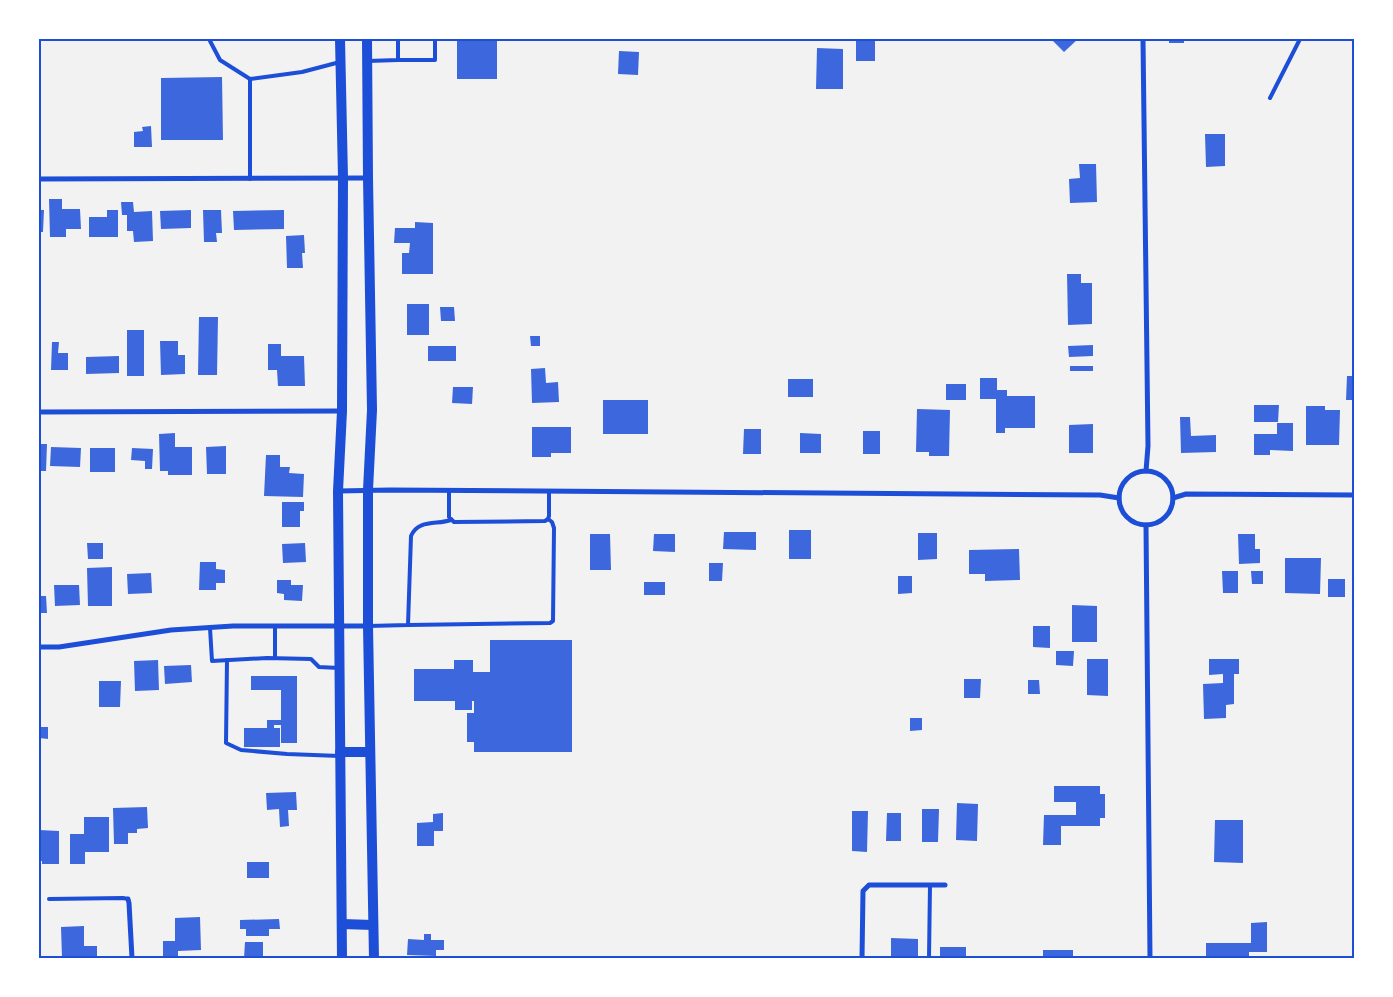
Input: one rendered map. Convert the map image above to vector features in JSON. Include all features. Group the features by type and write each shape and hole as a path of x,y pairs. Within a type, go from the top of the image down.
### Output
{"main road":[{"path":"340,39 343,178 342,411 338,491 342,958"},
{"path":"367,39 372,410 368,490 368,626 374,958"},
{"path":"340,754 370,752"},
{"path":"342,924 373,925"}],"street":[{"path":"1142,39 1148,446 1146,471"},
{"path":"39,179 368,178"},
{"path":"39,412 342,411"},
{"path":"1146,471 1162,476 1168,482 1173,498 1172,507 1162,520 1146,525 1130,520 1124,514 1120,507 1119,498 1124,482 1130,476 1146,471"},
{"path":"338,491 449,490 1100,495 1119,498"},
{"path":"1173,498 1186,494 1354,495"},
{"path":"1146,525 1150,958"},
{"path":"39,647 59,647 172,630 275,626 368,626"},
{"path":"862,958 863,891 870,885 945,885"},
{"path":"128,899 132,958"}],"lane":[{"path":"209,39 220,60 250,79 302,72 340,62"},
{"path":"398,39 398,60"},
{"path":"368,61 435,60 435,39"},
{"path":"1270,98 1300,39"},
{"path":"250,79 250,179"},
{"path":"449,490 449,517 451,520"},
{"path":"548,520 549,491"},
{"path":"368,626 550,623 553,621 554,528 552,522 548,520 454,522 451,520 426,524 414,529 411,536 408,625"},
{"path":"274,658 275,626"},
{"path":"210,628 212,661 274,658 311,659 319,668 339,668"},
{"path":"227,660 226,743 241,750 287,754 340,754"},
{"path":"929,958 930,885"},
{"path":"49,899 128,899"}],"building":[{"path":"457,39 497,39 497,79 457,79"},
{"path":"856,39 875,39 875,61 856,61"},
{"path":"1051,39 1078,39 1064,52"},
{"path":"1169,39 1184,39 1184,43 1169,43"},
{"path":"817,48 843,49 843,89 816,89"},
{"path":"619,51 639,52 638,75 618,74"},
{"path":"222,77 223,140 161,140 161,78"},
{"path":"151,126 152,147 134,147 134,132 143,131 142,127"},
{"path":"1205,134 1225,134 1225,166 1206,167"},
{"path":"1079,164 1096,164 1097,202 1070,203 1069,179 1080,178"},
{"path":"49,199 62,199 62,209 80,209 81,229 66,229 66,237 50,237"},
{"path":"121,202 133,202 134,212 152,211 153,241 134,242 133,231 127,231 127,215 122,215"},
{"path":"39,210 44,210 43,232 39,232"},
{"path":"107,210 118,210 118,237 89,237 89,217 107,217"},
{"path":"191,210 191,228 161,229 160,211"},
{"path":"203,210 221,210 222,233 216,233 217,242 204,242"},
{"path":"284,210 284,229 234,230 233,211"},
{"path":"415,222 433,223 433,274 402,274 402,253 409,253 410,243 394,243 395,228 415,228"},
{"path":"304,235 305,253 302,253 303,268 287,268 286,236"},
{"path":"1067,274 1081,274 1081,283 1092,283 1092,324 1068,325"},
{"path":"407,304 429,304 429,335 407,335"},
{"path":"440,307 454,307 455,321 441,321"},
{"path":"199,317 218,317 217,375 198,375"},
{"path":"127,330 144,330 144,376 127,376"},
{"path":"530,336 540,336 540,346 531,346"},
{"path":"160,341 178,341 178,355 185,355 185,374 161,375"},
{"path":"52,342 59,342 58,353 68,353 68,370 51,370"},
{"path":"268,344 281,344 281,356 304,356 305,386 278,386 277,370 268,370"},
{"path":"1093,345 1093,356 1069,357 1068,346"},
{"path":"428,346 456,346 456,361 428,361"},
{"path":"119,356 119,373 86,374 86,357"},
{"path":"1070,366 1093,366 1093,371 1070,371"},
{"path":"545,368 546,383 558,382 559,402 532,403 531,369"},
{"path":"1347,376 1354,376 1354,400 1346,400"},
{"path":"980,378 997,378 997,390 1007,390 1007,396 1035,396 1035,428 1005,428 1005,433 996,433 996,399 980,399"},
{"path":"788,379 813,379 813,397 788,397"},
{"path":"946,384 966,384 966,400 946,400"},
{"path":"453,387 473,387 472,404 452,403"},
{"path":"603,400 648,400 648,434 603,434"},
{"path":"1254,405 1279,405 1278,422 1254,422"},
{"path":"1306,406 1325,406 1325,410 1340,410 1339,445 1306,445"},
{"path":"917,409 950,410 949,456 929,456 929,452 916,452"},
{"path":"1180,417 1190,417 1191,436 1216,435 1216,452 1181,453"},
{"path":"1277,423 1293,423 1293,451 1270,450 1270,455 1254,455 1254,434 1277,434"},
{"path":"1093,424 1093,453 1069,453 1069,425"},
{"path":"532,427 571,427 571,453 551,453 551,457 532,457"},
{"path":"744,429 761,429 761,454 743,454"},
{"path":"863,431 880,431 880,454 863,454"},
{"path":"175,433 175,447 192,447 192,475 168,475 168,471 160,471 159,434"},
{"path":"800,433 821,434 821,453 800,453"},
{"path":"39,444 47,444 46,471 39,471"},
{"path":"226,446 226,474 207,474 206,447"},
{"path":"51,447 81,448 80,467 50,466"},
{"path":"90,448 115,448 115,472 90,472"},
{"path":"132,448 153,449 152,469 145,469 145,461 131,460"},
{"path":"266,455 280,455 280,467 290,467 289,473 304,474 303,497 264,496"},
{"path":"282,502 304,502 304,511 300,511 300,527 282,527"},
{"path":"789,530 811,530 811,559 789,559"},
{"path":"724,532 756,532 756,550 723,549"},
{"path":"918,533 937,533 937,559 918,560"},
{"path":"590,534 610,534 611,570 590,570"},
{"path":"654,534 675,534 675,552 653,551"},
{"path":"1238,534 1255,534 1255,549 1260,549 1260,563 1239,564"},
{"path":"87,543 103,543 103,559 88,559"},
{"path":"305,543 306,562 283,563 282,544"},
{"path":"1019,549 1020,580 985,581 985,574 969,574 969,550"},
{"path":"1285,558 1321,558 1320,594 1285,593"},
{"path":"200,562 216,562 216,569 225,570 225,583 216,583 216,590 199,590"},
{"path":"709,563 723,563 722,581 709,581"},
{"path":"112,567 112,606 88,606 87,568"},
{"path":"1222,571 1238,571 1238,593 1223,593"},
{"path":"1251,571 1263,571 1263,584 1252,584"},
{"path":"151,573 152,593 128,594 127,574"},
{"path":"898,576 912,576 912,593 898,594"},
{"path":"1328,579 1345,579 1345,597 1328,597"},
{"path":"277,580 291,580 291,585 303,585 302,601 284,600 284,594 277,593"},
{"path":"644,582 665,582 665,595 644,595"},
{"path":"54,585 79,585 80,605 55,606"},
{"path":"39,596 46,596 47,613 39,613"},
{"path":"1072,605 1097,606 1097,642 1072,642"},
{"path":"1033,626 1050,626 1050,648 1033,647"},
{"path":"490,640 572,640 572,752 474,752 474,742 467,742 467,713 474,713 474,701 472,701 472,710 455,710 455,701 414,701 414,669 454,669 454,660 473,660 473,672 490,672"},
{"path":"1056,651 1074,651 1073,666 1056,665"},
{"path":"1087,659 1108,659 1108,696 1087,695"},
{"path":"1209,659 1239,659 1239,674 1234,674 1234,704 1226,705 1226,718 1204,719 1203,684 1223,683 1223,674 1209,675"},
{"path":"158,660 159,690 135,691 134,661"},
{"path":"191,665 192,682 165,684 164,666"},
{"path":"251,676 297,676 297,743 281,743 281,725 274,725 274,728 280,728 280,747 244,747 244,728 267,728 267,720 281,720 281,690 251,690"},
{"path":"964,679 981,679 980,698 964,698"},
{"path":"1028,680 1039,680 1040,694 1028,694"},
{"path":"99,681 121,681 120,707 99,707"},
{"path":"910,718 922,718 922,730 910,731"},
{"path":"39,727 48,727 48,739 39,738"},
{"path":"1054,786 1100,786 1100,794 1105,794 1105,818 1100,818 1100,826 1061,826 1061,845 1043,845 1044,815 1076,815 1076,802 1054,802"},
{"path":"296,792 297,810 288,810 289,826 280,827 279,809 267,810 266,793"},
{"path":"957,803 978,804 977,841 956,840"},
{"path":"147,807 148,828 137,829 137,833 128,833 128,844 114,844 113,808"},
{"path":"922,809 939,809 938,842 922,842"},
{"path":"852,811 868,811 867,852 852,851"},
{"path":"443,813 443,831 434,831 434,846 417,846 417,823 433,822 433,814"},
{"path":"887,813 901,813 901,841 886,841"},
{"path":"84,817 109,817 109,852 85,852 85,864 70,864 70,834 84,834"},
{"path":"1215,820 1243,820 1243,863 1214,862"},
{"path":"39,830 59,831 59,864 42,864 42,861 39,861"},
{"path":"247,862 269,862 269,878 247,878"},
{"path":"200,917 201,950 178,951 178,956 163,957 163,941 175,941 175,918"},
{"path":"279,919 280,929 269,929 269,936 246,936 246,929 240,929 240,920"},
{"path":"1267,922 1267,952 1249,952 1249,958 1206,958 1206,943 1251,943 1251,923"},
{"path":"84,926 84,946 97,946 97,958 62,958 61,927"},
{"path":"424,934 431,934 431,940 444,940 444,950 436,950 436,956 407,955 408,939 424,940"},
{"path":"891,938 918,939 918,958 891,958"},
{"path":"245,942 263,942 263,958 244,958"},
{"path":"940,947 966,947 966,958 940,958"},
{"path":"1043,950 1073,950 1073,958 1043,958"}]}
